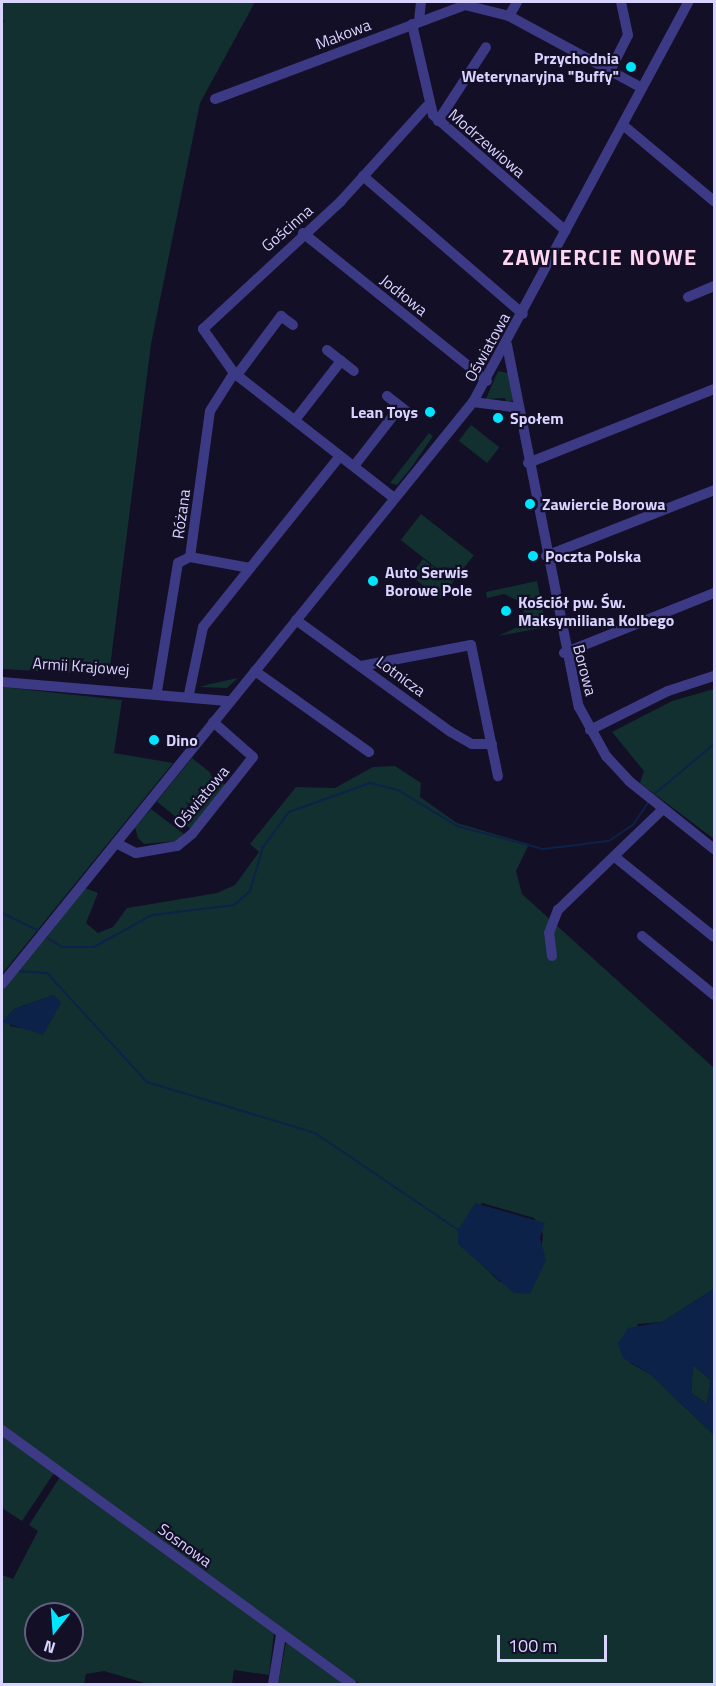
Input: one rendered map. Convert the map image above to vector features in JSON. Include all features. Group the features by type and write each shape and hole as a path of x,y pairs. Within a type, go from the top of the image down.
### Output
{"street":[{"name":"Modrzewiowa","path":"421,2 416,23 427,106 438,122 566,231"},
{"path":"508,16 517,2"},
{"path":"610,71 628,34 621,2"},
{"name":"Oświatowa","path":"3,983 473,402 507,345 688,2"},
{"name":"Makowa","path":"216,99 461,5 508,16 642,88"},
{"path":"438,122 486,47"},
{"name":"Gościnna","path":"235,374 204,327 363,176 427,106"},
{"path":"623,125 714,201"},
{"path":"363,176 523,314"},
{"name":"Jodłowa","path":"303,233 487,381"},
{"path":"687,297 714,286"},
{"name":"Różana","path":"157,691 178,562 190,557 210,411 235,374 281,316 293,325"},
{"name":"Borowa","path":"507,345 564,653 590,730 606,756 655,803 714,849"},
{"path":"327,350 354,372"},
{"path":"295,420 341,361"},
{"path":"235,374 394,498"},
{"path":"528,463 714,388"},
{"path":"387,396 411,416"},
{"path":"473,402 519,408"},
{"path":"354,466 400,407"},
{"path":"189,694 203,627 340,456"},
{"path":"546,556 714,490"},
{"path":"190,557 250,568"},
{"path":"564,653 714,593"},
{"name":"Lotnicza","path":"296,620 451,732 472,744 492,744"},
{"path":"361,666 471,645 498,776"},
{"path":"255,671 369,752"},
{"name":"Armii Krajowej","path":"2,675 230,700"},
{"path":"590,730 668,691 714,676"},
{"name":"Armii Krajowej","path":"2,682 157,691"},
{"name":"Oświatowa","path":"117,843 136,853 177,846 214,807 253,757 213,722"},
{"path":"552,956 549,933 558,910 615,857 655,803"},
{"path":"615,857 714,937"},
{"path":"642,936 712,988"},
{"name":"Sosnowa","path":"2,1430 351,1684"},
{"path":"273,1684 281,1635"}],"green space":[{"path":"2,2 255,2 200,103 151,344 109,675 2,669"},
{"path":"498,371 508,373 513,400 507,404 505,398 486,399"},
{"path":"471,425 499,447 487,463 459,441"},
{"path":"429,433 433,436 411,468 397,485 390,483"},
{"path":"421,514 474,555 453,581 401,540"},
{"path":"423,559 453,582 441,599 410,576"},
{"path":"537,581 541,601 525,604 504,594 487,598 486,592"},
{"path":"542,605 546,627 498,636 518,627 525,608"},
{"path":"238,678 227,688 200,687 210,684"},
{"path":"2,687 122,700 114,753 173,763 2,974"},
{"path":"714,689 714,839 640,783 644,771 612,732 672,701"},
{"path":"192,758 227,786 192,830 157,802"},
{"path":"395,766 421,783 420,797 457,823 529,844 516,871 522,894 714,1068 714,1289 662,1322 638,1324 630,1363 650,1374 714,1435 714,1684 360,1684 2,1425 2,991 85,888 98,893 86,923 98,933 113,927 127,908 217,893 235,885 259,852 250,844 296,787 335,788 373,767","holes":["54,995 20,1028 10,1026 14,1009","482,1203 534,1218 543,1234 538,1278 500,1282 480,1263 458,1230"]},
{"path":"151,809 184,834 177,841 144,844 138,838 135,827"},
{"path":"693,1365 711,1380 707,1404 691,1393"},
{"path":"2,1433 54,1473 22,1521 2,1508"},
{"path":"60,1477 274,1633 269,1675 234,1670 232,1684 148,1684 104,1671 86,1674 84,1684 2,1684 2,1575 13,1579 38,1531 29,1525"},
{"path":"286,1643 290,1644 347,1684 278,1684"}],"water":[{"path":"54,995 61,1003 43,1035 2,1022 14,1009"},
{"path":"475,1203 545,1223 540,1238 546,1260 530,1294 514,1293 458,1244 458,1230"},
{"path":"714,1289 714,1435 650,1374 623,1358 618,1344 628,1328 662,1322","holes":["693,1365 711,1380 707,1404 691,1393"]}],"waterway":[{"path":"652,796 714,744"},
{"path":"46,937 62,947 94,947 152,915 234,905 250,891 263,847 289,812 370,783 398,790 457,826 543,849 609,841 633,825 649,801"},
{"path":"2,913 39,931"},
{"path":"19,971 47,973 147,1082 315,1133 458,1230"}],"place":[{"name":"Przychodnia Weterynaryjna \"Buffy\"","path":"631,67"},
{"name":"Lean Toys","path":"430,412"},
{"name":"Społem","path":"498,418"},
{"name":"Zawiercie Borowa","path":"530,504"},
{"name":"Poczta Polska","path":"533,556"},
{"name":"Auto Serwis Borowe Pole","path":"373,581"},
{"name":"Kościół pw. Św. Maksymiliana Kolbego","path":"506,611"},
{"name":"Dino","path":"154,740"}],"district":[{"name":"ZAWIERCIE NOWE","path":"600,258"}]}
